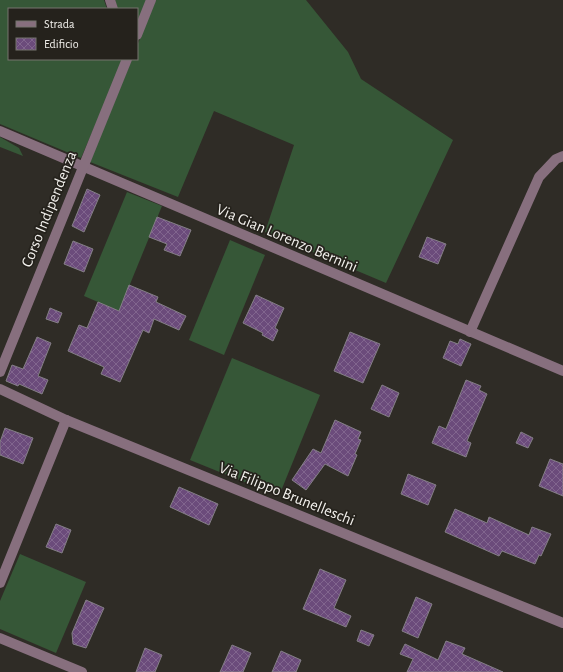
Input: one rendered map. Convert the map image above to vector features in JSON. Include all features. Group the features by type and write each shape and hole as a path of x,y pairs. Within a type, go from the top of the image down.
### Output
{"street":[{"path":"138,32 151,0"},
{"name":"Corso Indipendenza","path":"0,372 127,60"},
{"name":"Via Gian Lorenzo Bernini","path":"0,131 563,371"},
{"path":"470,332 539,177 552,162 563,156"},
{"name":"Via Filippo Brunelleschi","path":"0,389 66,420 563,623"},
{"path":"0,583 66,420"},
{"path":"0,638 82,672"}],"green space":[{"path":"0,0 104,0 107,8 8,8 8,60 121,60 121,65 81,158 0,124"},
{"path":"115,0 147,0 138,24 138,8 118,8"},
{"path":"156,0 306,0 348,52 361,79 453,140 386,283 265,232 294,145 214,111 178,197 90,162 132,60 138,60 138,44"},
{"path":"0,137 19,148 23,156 0,147"},
{"path":"127,192 162,206 119,311 84,296"},
{"path":"230,240 265,255 224,355 189,340"},
{"path":"232,358 320,395 279,496 190,460"},
{"path":"20,554 86,582 56,653 0,629 0,601"}],"building":[{"path":"87,189 100,195 84,232 72,226"},
{"path":"157,217 191,230 180,256 164,250 167,244 149,237"},
{"path":"427,237 446,244 438,264 419,257"},
{"path":"73,241 93,249 84,272 64,264"},
{"path":"129,285 158,297 156,302 186,316 179,330 154,319 149,333 143,330 120,382 101,374 104,367 68,351 79,325 87,328 98,302 119,311"},
{"path":"256,295 284,308 275,328 278,330 273,341 262,335 263,333 243,323"},
{"path":"50,308 62,313 58,323 46,319"},
{"path":"350,332 380,344 363,383 334,371"},
{"path":"37,337 51,343 38,376 48,380 42,394 19,384 18,386 6,381 12,365 23,369"},
{"path":"460,339 471,344 461,366 443,358 450,341 458,344"},
{"path":"466,380 481,386 479,390 487,394 467,441 471,443 466,457 432,443 439,426 446,429"},
{"path":"382,385 399,393 389,417 371,409"},
{"path":"335,420 361,432 358,439 361,440 355,454 357,455 348,476 325,464 306,490 292,480 313,449 321,453"},
{"path":"5,428 33,438 23,464 0,455 0,442"},
{"path":"521,432 533,438 528,448 516,443"},
{"path":"550,459 563,464 563,496 539,486"},
{"path":"408,474 436,485 428,505 401,494"},
{"path":"179,487 218,504 209,525 170,507"},
{"path":"455,509 487,523 489,517 529,535 532,527 551,534 541,556 539,555 535,564 502,551 499,556 445,532"},
{"path":"56,524 71,530 62,553 46,547"},
{"path":"320,569 346,580 334,608 351,616 346,627 303,609"},
{"path":"416,597 432,604 418,638 402,631"},
{"path":"86,600 104,608 86,648 73,644 72,633"},
{"path":"361,630 374,635 369,646 357,641"},
{"path":"446,641 465,648 462,654 503,672 407,672 413,659 400,654 405,644 438,660"},
{"path":"232,645 251,653 243,672 220,672"},
{"path":"145,648 162,655 155,672 136,672"},
{"path":"281,651 301,660 296,672 272,672"}]}
